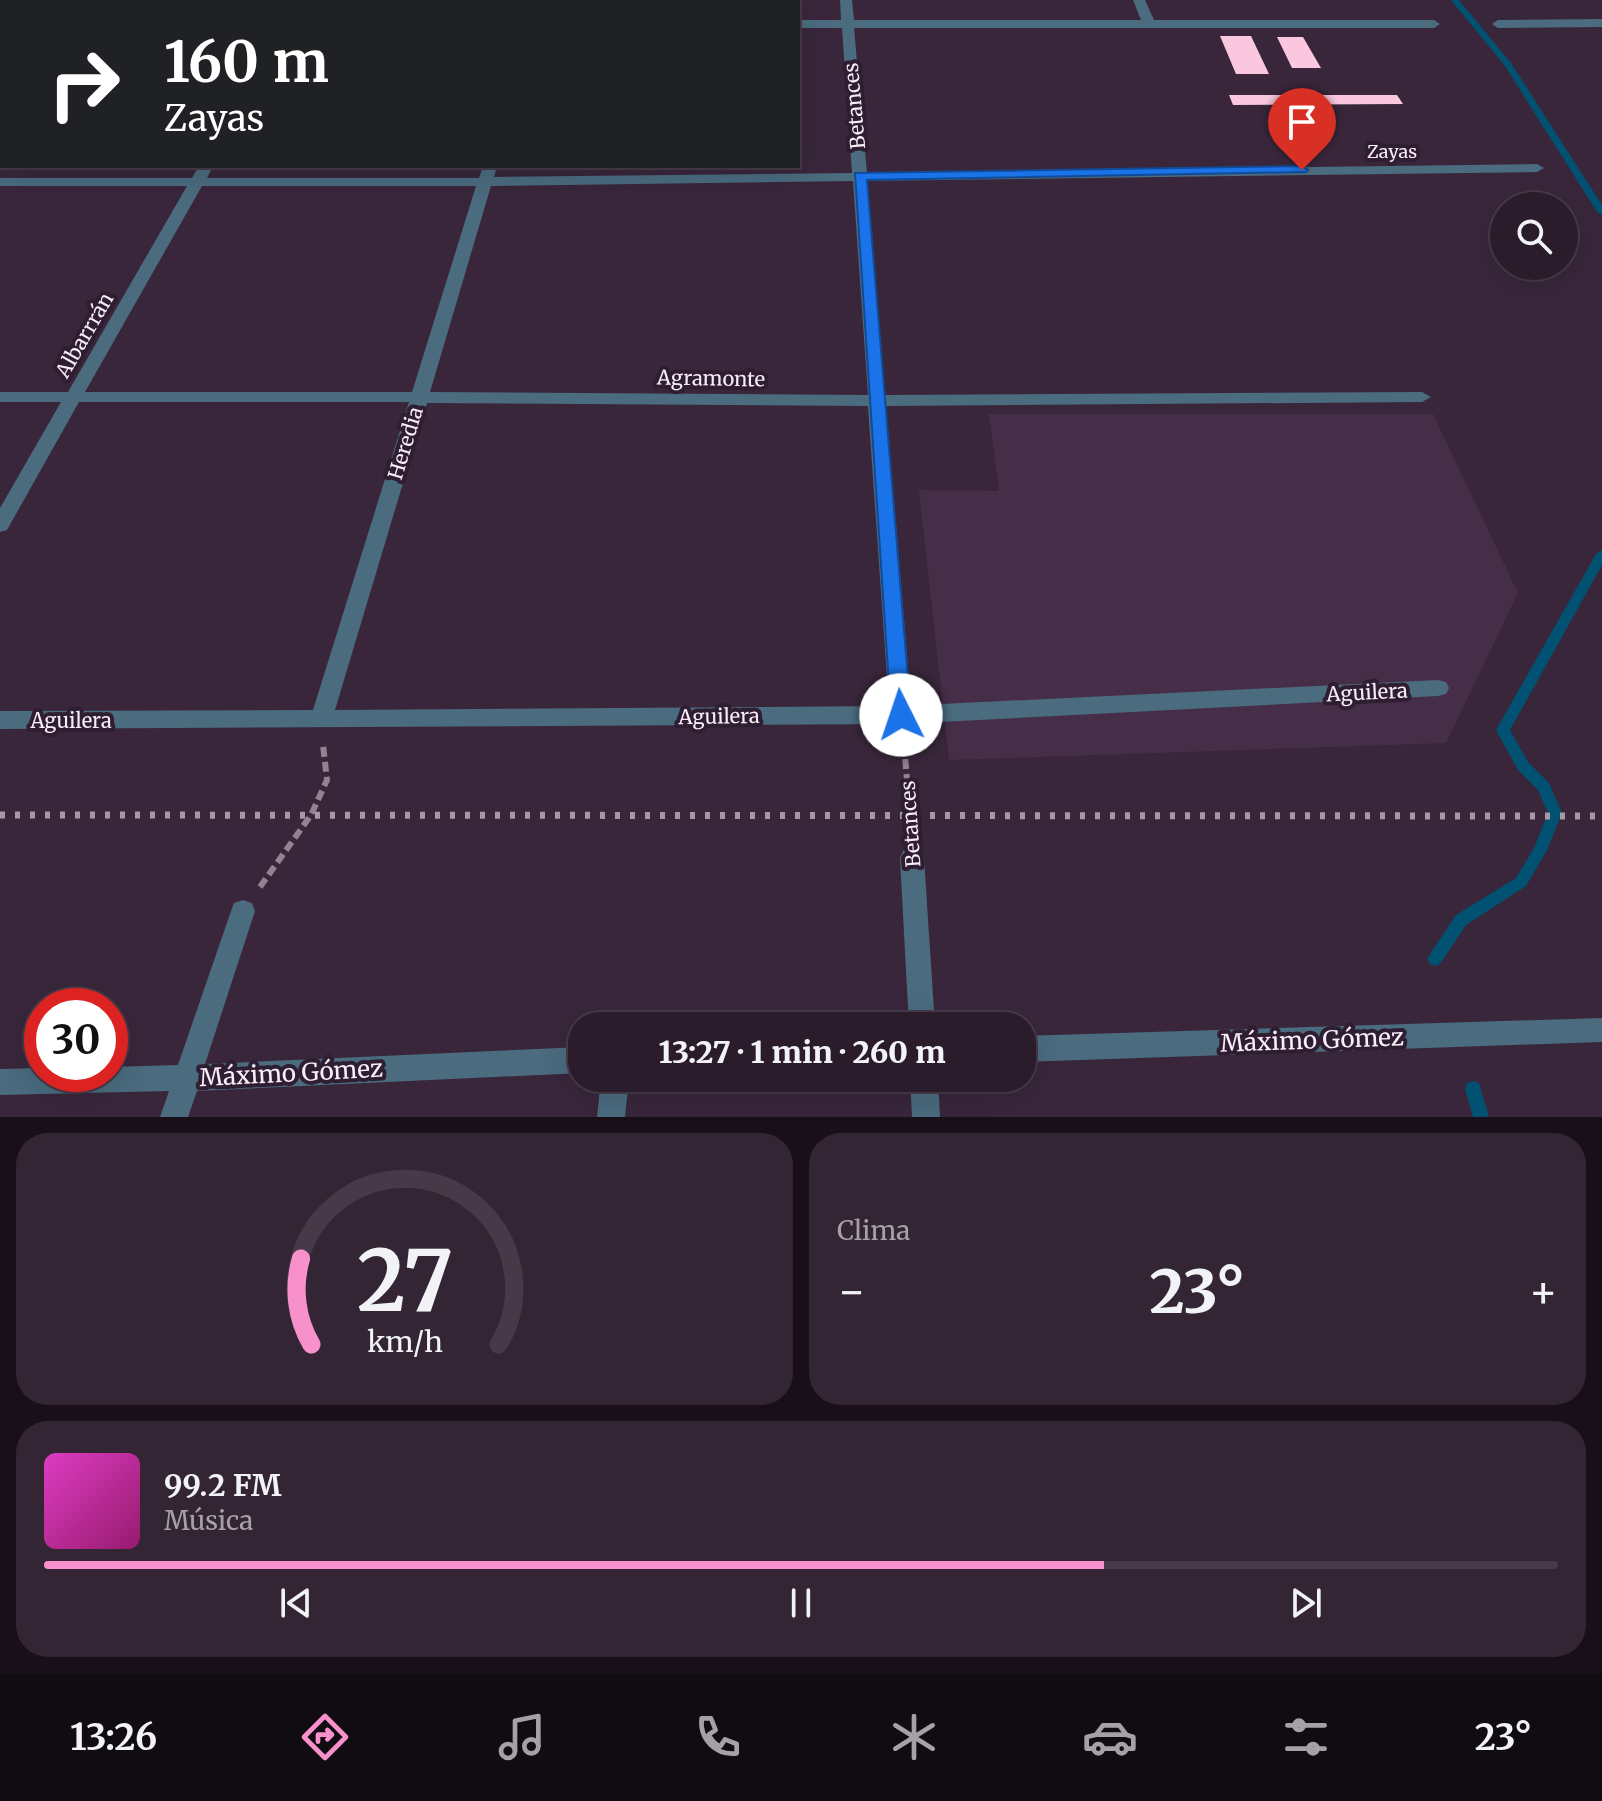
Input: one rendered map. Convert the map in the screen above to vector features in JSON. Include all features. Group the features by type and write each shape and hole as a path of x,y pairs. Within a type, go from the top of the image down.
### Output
{"street":[{"name":"Betances","path":"846,0 901,715"},
{"path":"1139,0 1149,24"},
{"path":"1498,24 1602,23"},
{"path":"800,24 1434,24"},
{"name":"Zayas","path":"0,182 202,174 860,176 1537,168"},
{"name":"Albarrrán","path":"0,525 202,174"},
{"name":"Heredia","path":"321,720 488,174"},
{"name":"Agramonte","path":"0,397 877,401 1422,397"},
{"name":"Aguilera","path":"0,720 901,715 1438,688"},
{"name":"Betances","path":"912,858 921,1012"},
{"path":"174,1117 243,911"},
{"name":"Máximo Gómez","path":"1036,1049 1602,1030"},
{"name":"Máximo Gómez","path":"0,1082 186,1078 568,1061"},
{"path":"611,1117 614,1092"},
{"path":"925,1092 926,1117"}],"path":[{"name":"Betances","path":"901,715 912,858"},
{"path":"243,911 311,815 327,780 321,720"}],"shaded area":[{"path":"989,414 1433,414 1518,593 1446,743 949,760 919,490 999,491"}],"building":[{"path":"1220,36 1251,36 1269,74 1236,74"},
{"path":"1277,37 1303,37 1321,68 1292,68"},
{"path":"1229,95 1397,95 1403,104 1233,105"}],"waterway":[{"path":"1455,0 1508,65 1602,212"},
{"path":"1435,959 1461,920 1521,882 1540,850 1555,813 1544,787 1523,766 1503,730 1602,554"},
{"path":"1473,1089 1481,1117"}],"railway":[{"path":"0,815 1602,816"}],"route":[{"path":"901,715 860,176 1302,170"}]}
